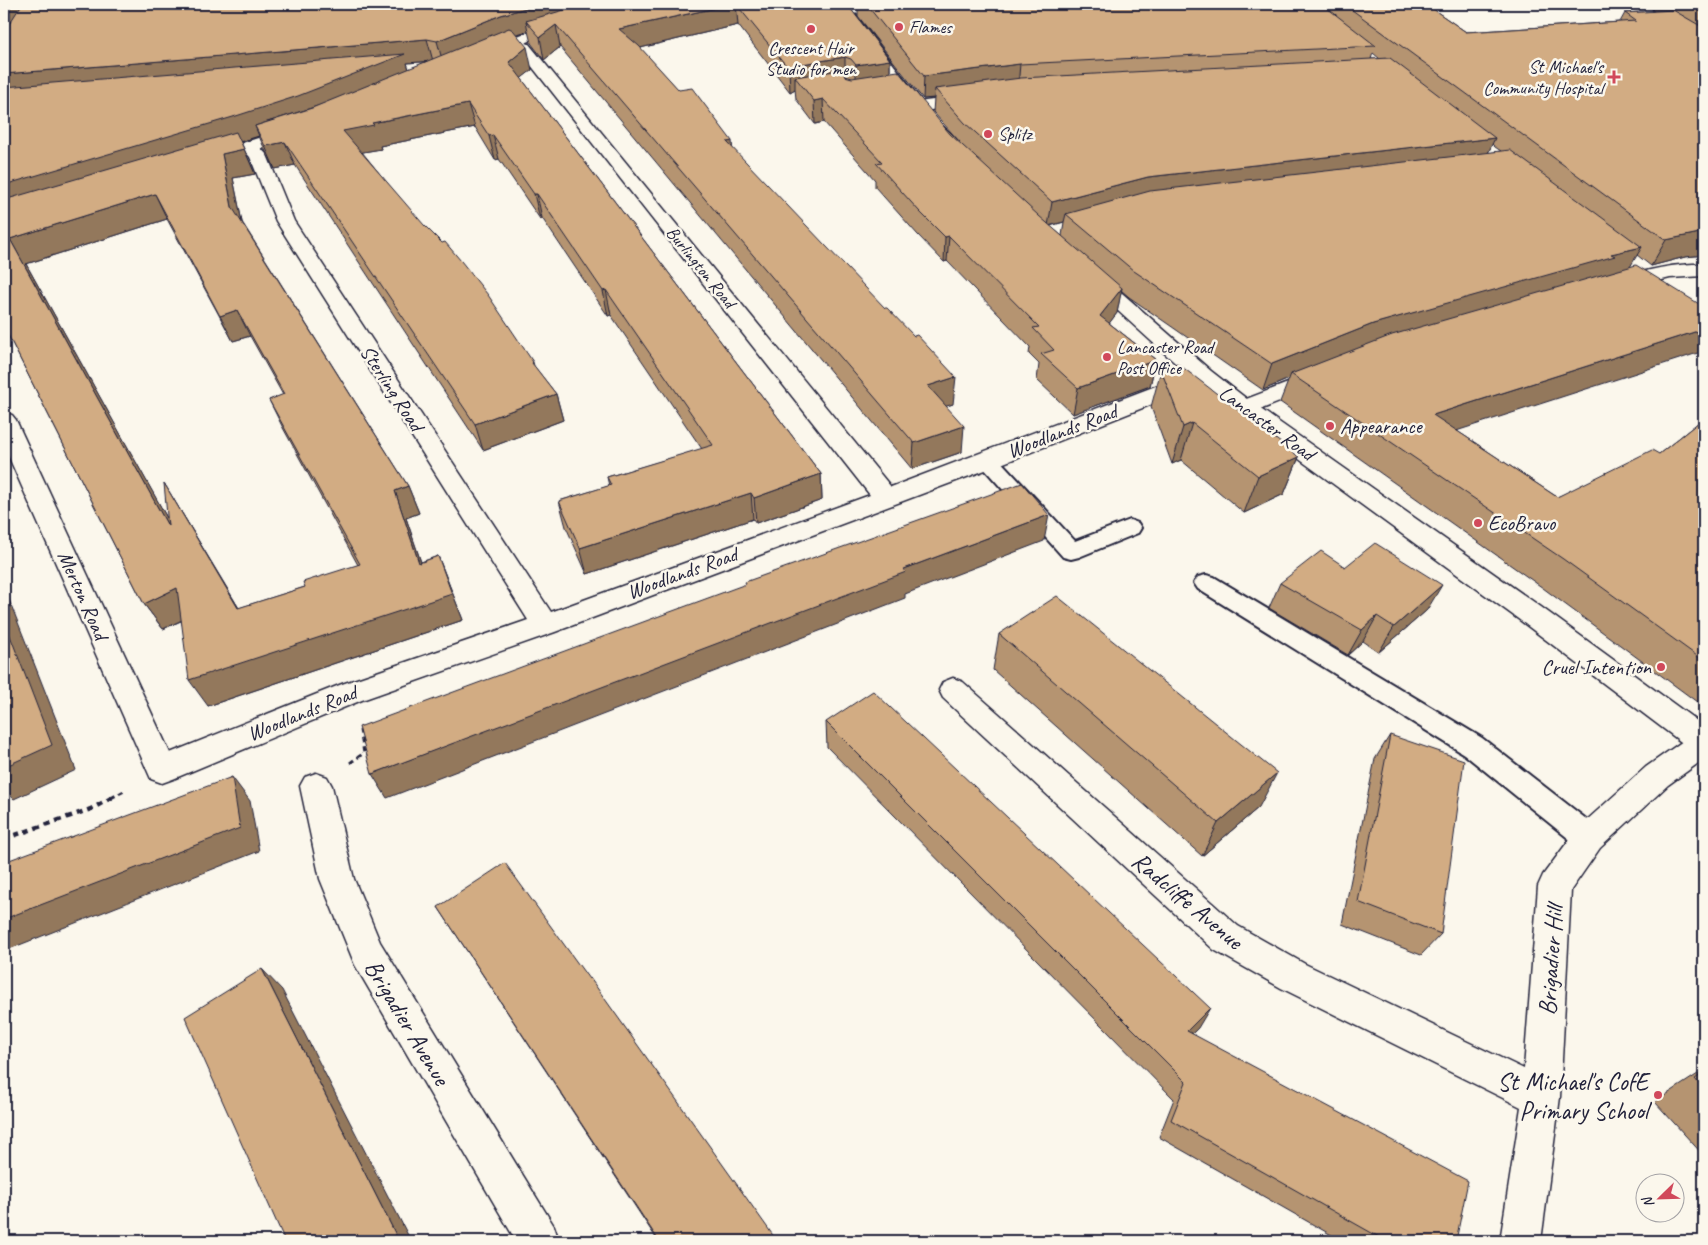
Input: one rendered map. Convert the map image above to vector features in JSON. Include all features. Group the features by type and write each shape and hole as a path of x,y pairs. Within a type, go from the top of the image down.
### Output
{"street":[{"path":"843,7 909,8"},
{"path":"843,7 895,88 918,107 931,122"},
{"path":"471,60 512,42 580,22"},
{"name":"Burlington Road","path":"512,42 524,47 885,498"},
{"path":"918,107 990,97"},
{"path":"194,164 314,125"},
{"name":"Sterling Road","path":"250,147 258,155 285,221 545,625"},
{"name":"Lancaster Road","path":"1080,267 1203,376 1244,408 1531,614 1704,743"},
{"path":"1600,290 1640,270 1704,270"},
{"path":"1244,408 1336,370"},
{"name":"Woodlands Road","path":"162,770 352,692 545,625 988,460 1203,376"},
{"name":"Merton Road","path":"4,420 162,770"},
{"name":"Radcliffe Avenue","path":"953,690 1226,938 1293,976 1541,1097"},
{"name":"Brigadier Hill","path":"1523,1240 1541,1097 1555,886 1589,838 1657,776 1704,743"},
{"name":"Brigadier Avenue","path":"316,786 336,879 367,953 539,1241"}],"lane":[{"path":"988,460 1071,552 1130,528"},
{"path":"1206,583 1473,746 1589,838"}],"path":[{"path":"316,786 364,753 352,692"},
{"path":"4,839 91,809"}],"building":[{"path":"22,4 540,4 501,15 437,41 427,39 4,74 4,32"},
{"path":"585,4 734,4 619,29 639,46 679,90 692,88 732,141 727,142 885,308 914,336 917,335 956,377 928,386 964,426 914,443 556,25 540,37 526,21"},
{"path":"736,4 847,4 890,60 856,65 851,59 845,57 796,65 789,69"},
{"path":"866,4 1322,4 1376,46 1020,64 924,76"},
{"path":"1344,4 1428,4 1466,32 1636,21 1625,13 1673,10 1704,28 1704,232 1666,240"},
{"path":"1689,4 1704,4 1704,13"},
{"path":"509,28 513,30 527,47 509,62 821,474 754,498 751,493 580,548 559,501 611,485 607,477 713,445 606,290 603,291 537,194 534,194 493,135 489,136 468,104 372,123 374,125 343,131 424,225 442,243 445,242 461,261 488,295 532,363 556,394 475,424 285,142 265,146 255,126 312,108"},
{"path":"405,54 298,96 4,185 4,87"},
{"path":"1390,58 1495,138 1148,177 1052,202 965,123 935,89 1021,78"},
{"path":"841,70 845,76 852,78 898,71 950,134 1039,216 1122,288 1100,316 1156,360 1078,388 1041,354 1054,350 1033,328 1039,327 949,236 945,237 919,211 876,163 882,162 823,99 814,101 795,77"},
{"path":"236,132 244,149 222,154 232,207 408,486 395,491 419,563 438,556 452,594 189,680 177,588 144,604 4,327 4,200","holes":["155,194 220,316 237,310 284,394 269,400 360,564 303,582 305,587 238,608 164,483 168,526 10,239"]},
{"path":"1510,150 1642,247 1611,254 1615,256 1373,324 1272,364 1134,271 1066,214 1150,191"},
{"path":"1636,265 1704,307 1704,329 1433,415 1557,497 1652,450 1659,454 1704,418 1704,661 1563,559 1291,374 1392,335"},
{"path":"1177,363 1299,457 1258,476 1192,423 1183,427 1161,370"},
{"path":"1022,483 1049,515 904,569 906,572 372,774 359,727 746,584 745,582"},
{"path":"1375,543 1442,585 1394,627 1377,616 1362,630 1280,583 1321,551 1345,567"},
{"path":"1057,596 1277,773 1218,823 999,634"},
{"path":"4,620 52,745 4,767"},
{"path":"873,691 1210,1008 1187,1031 1468,1181 1456,1241 1386,1241 1171,1120 1186,1082 826,722"},
{"path":"1390,735 1464,760 1441,934 1358,902"},
{"path":"232,777 240,828 4,919 4,862"},
{"path":"505,863 590,978 777,1241 659,1241 438,907"},
{"path":"262,969 399,1241 285,1241 185,1017"},
{"path":"1704,1073 1704,1089 1695,1079"}],"place":[{"name":"Flames","path":"899,27"},
{"name":"Crescent Hair Studio for men","path":"811,29"},
{"name":"St Michael's Community Hospital","path":"1614,77"},
{"name":"Splitz","path":"988,134"},
{"name":"Lancaster Road Post Office","path":"1107,357"},
{"name":"Appearance","path":"1330,426"},
{"name":"EcoBravo","path":"1478,523"},
{"name":"Cruel Intention","path":"1661,667"},
{"name":"St Michael's CofE Primary School","path":"1658,1095"}]}
